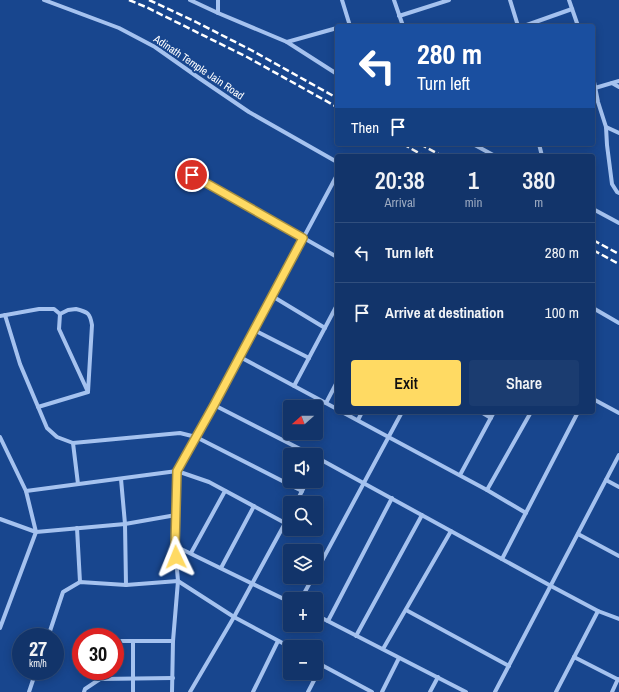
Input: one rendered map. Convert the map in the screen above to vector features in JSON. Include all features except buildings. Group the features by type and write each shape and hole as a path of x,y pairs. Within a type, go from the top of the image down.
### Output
{"street":[{"name":"Adinath Temple Jain Road","path":"44,0 119,28 155,47 249,112 335,161"},
{"path":"190,0 286,42 335,73"},
{"path":"218,0 218,13"},
{"path":"342,0 350,24"},
{"path":"394,0 402,24"},
{"path":"399,16 447,0"},
{"path":"510,0 517,24"},
{"path":"569,0 577,24"},
{"path":"530,24 572,9"},
{"path":"286,42 335,29"},
{"path":"619,81 595,88 606,127 612,184 619,193"},
{"path":"612,83 619,87"},
{"path":"606,127 619,133"},
{"path":"477,146 491,154"},
{"path":"192,175 335,256"},
{"path":"172,692 173,640 178,581 175,546 177,471 240,357 335,179"},
{"path":"595,210 619,223"},
{"path":"272,296 325,328"},
{"path":"60,314 54,309 39,309 2,315 38,407 48,428 57,437 73,443 180,433 196,437 302,491"},
{"path":"60,314 68,310 76,309 90,315 92,324 88,392"},
{"path":"294,386 335,309"},
{"path":"595,309 619,323"},
{"path":"60,314 59,329 88,392"},
{"path":"254,330 309,358"},
{"path":"240,357 335,408"},
{"path":"326,403 335,386"},
{"path":"38,407 88,392"},
{"path":"595,400 619,413"},
{"path":"214,405 298,448"},
{"path":"346,414 460,475 526,513"},
{"path":"358,420 361,414"},
{"path":"323,559 401,414"},
{"path":"485,414 491,418"},
{"path":"460,475 493,414"},
{"path":"487,490 530,414"},
{"path":"502,559 577,414"},
{"path":"0,437 26,491 36,532 0,628"},
{"path":"73,443 78,484"},
{"path":"0,453 7,452"},
{"path":"495,692 619,455"},
{"path":"323,461 550,586 598,611 619,619"},
{"path":"26,491 177,471 209,482 283,522"},
{"path":"121,479 125,524 126,585"},
{"path":"606,480 619,487"},
{"path":"300,496 304,488"},
{"path":"191,553 226,491"},
{"path":"328,621 392,498"},
{"path":"221,568 254,506"},
{"path":"0,519 36,532 125,524 176,515"},
{"path":"356,636 422,515"},
{"path":"190,692 234,617 283,527"},
{"path":"77,528 80,582"},
{"path":"383,650 451,531"},
{"path":"578,534 619,556"},
{"path":"175,546 283,598"},
{"path":"51,628 63,592 80,582 126,585 178,581 234,617 283,644"},
{"path":"406,610 509,666"},
{"path":"556,692 598,611"},
{"path":"323,618 466,692"},
{"path":"124,641 173,640"},
{"path":"133,641 133,692"},
{"path":"253,692 278,641"},
{"path":"574,656 619,680 612,692"},
{"path":"382,692 399,658"},
{"path":"323,666 372,692"},
{"path":"430,692 438,677"},
{"path":"124,679 173,678"},
{"path":"29,692 33,680"},
{"path":"84,692 85,689 98,680"},
{"path":"308,692 314,680"}],"railway":[{"path":"129,0 247,57 335,106"},
{"path":"149,0 251,50 335,97"},
{"path":"406,146 420,154"},
{"path":"424,146 438,154"},
{"path":"595,241 619,254"},
{"path":"595,251 619,264"}],"route":[{"path":"176,557 177,471 303,238 192,175"}]}
